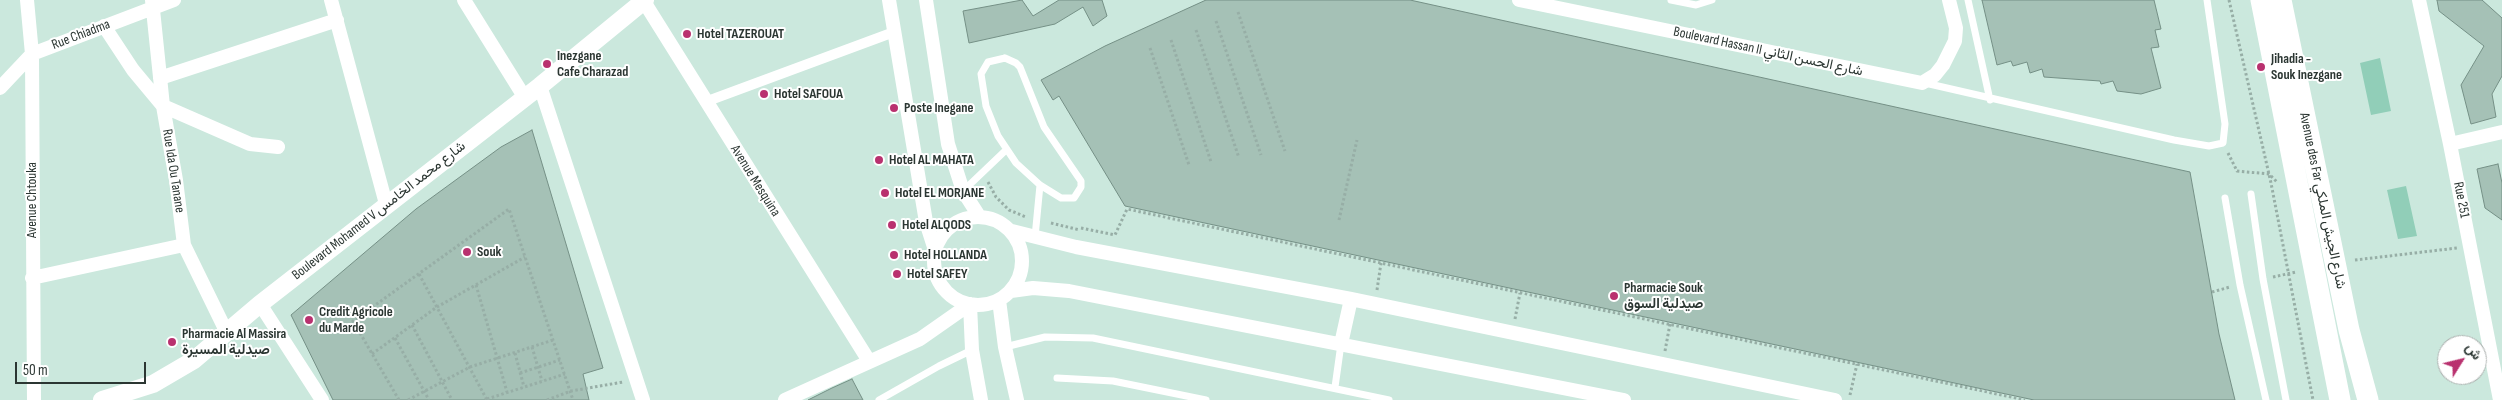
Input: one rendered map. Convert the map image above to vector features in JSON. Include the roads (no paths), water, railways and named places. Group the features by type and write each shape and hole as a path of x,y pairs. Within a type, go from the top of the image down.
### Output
{"main road":[{"name":"Avenue des Far شارع الجيش الملكي","path":"2261,0 2340,400"},
{"name":"Avenue des Far شارع الجيش الملكي","path":"2281,0 2349,330 2368,400"}],"street":[{"name":"Avenue Chtouka","path":"27,0 32,54 34,400"},
{"name":"Rue Chiadma","path":"0,88 32,54 104,26 153,4 174,0"},
{"path":"331,0 386,204"},
{"path":"464,0 524,98"},
{"name":"Boulevard Mohamed V شارع محمد الخامس","path":"102,400 153,384 194,360 260,304 386,204 540,86 643,0"},
{"name":"Avenue Mesquina","path":"643,0 869,362"},
{"path":"889,0 926,222 935,250"},
{"path":"926,0 948,144 963,191 979,216"},
{"name":"Boulevard Hassan II شارع الحسن الثاني","path":"1519,0 1566,4 1922,83"},
{"path":"1922,83 1935,75 1943,65 1955,41 1956,28 1949,0"},
{"name":"Rue 251","path":"2419,0 2450,144 2500,400"},
{"name":"Rue Ida Ou Tanane","path":"153,4 163,106 176,180 184,245 227,333"},
{"path":"160,78 337,20"},
{"path":"104,26 133,70 163,106 250,144 278,147"},
{"path":"705,102 894,32"},
{"path":"540,86 643,400"},
{"path":"2450,144 2502,132"},
{"path":"1624,400 1590,396 1341,344 1069,291 1033,288 1011,292 999,300 985,305 970,304 956,300 945,290 937,278 934,264 935,250 941,236 951,225 964,218 979,216 992,218 1012,231 1076,247 1351,299 1835,400"},
{"path":"1011,292 1022,268 1021,249 1012,231"},
{"path":"32,278 184,245"},
{"path":"1341,344 1351,299"},
{"path":"999,300 1005,347 1017,400"},
{"path":"260,304 322,400"},
{"path":"786,400 920,339 970,304"},
{"path":"970,304 972,350 981,400"}],"lane":[{"path":"1671,0 1696,6 1712,0"},
{"path":"1968,0 1990,100"},
{"path":"1922,83 1990,100 2174,140 2209,146 2223,143 2225,124 2207,0"},
{"path":"1005,58 1016,62 1044,127 1081,181 1082,187 1074,198 1068,200 1040,185 1027,174 1006,150 991,121 982,90 980,74 988,62 1005,58"},
{"path":"963,191 1006,150"},
{"path":"1035,237 1040,185"},
{"path":"2251,194 2263,279 2286,400"},
{"path":"2225,198 2240,285 2266,400"},
{"path":"1005,347 1045,337 1092,338 1389,400"},
{"path":"1334,387 1341,344"},
{"path":"879,400 939,366 972,350"},
{"path":"1058,378 1113,382 1206,400"}],"place":[{"name":"Hotel TAZEROUAT","path":"687,34"},
{"name":"Inezgane Cafe Charazad","path":"547,64"},
{"name":"Jihadia - Souk Inezgane","path":"2261,67"},
{"name":"Hotel SAFOUA","path":"764,94"},
{"name":"Poste Inegane","path":"894,108"},
{"name":"Hotel AL MAHATA","path":"879,160"},
{"name":"Hotel EL MORJANE","path":"885,193"},
{"name":"Hotel ALQODS","path":"892,225"},
{"name":"Souk","path":"467,252"},
{"name":"Hotel HOLLANDA","path":"894,255"},
{"name":"Hotel SAFEY","path":"897,274"},
{"name":"Pharmacie Souk صيدلية السوق","path":"1614,296"},
{"name":"Credit Agricole du Marde","path":"309,320"},
{"name":"Pharmacie Al Massira صيدلية المسيرة","path":"172,342"}]}
